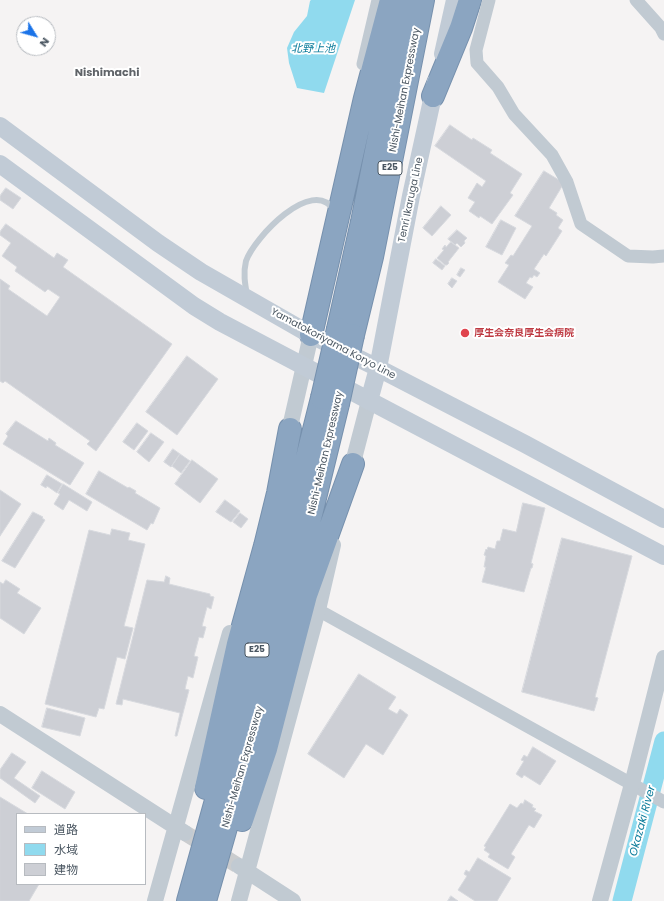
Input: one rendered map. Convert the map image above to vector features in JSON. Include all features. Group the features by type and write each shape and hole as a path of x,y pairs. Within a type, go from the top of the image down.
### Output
{"highway":[{"path":"311,335 365,98 391,0"},
{"name":"Nishi-Meihan Expressway","path":"205,901 257,718 305,539 330,401 346,332 364,214 406,0"},
{"name":"Nishi-Meihan Expressway","path":"346,332 372,257 423,0"},
{"path":"372,257 387,206 424,41 436,0"},
{"path":"433,96 461,28 470,0"},
{"name":"Nishi-Meihan Expressway","path":"188,901 249,683 286,542 330,401"},
{"path":"182,901 238,644 278,493 290,429"},
{"path":"214,901 266,748 306,595 353,464"}],"main road":[{"name":"Tenri Ikaruga Line","path":"369,400 378,368 411,196 455,0"},
{"name":"Yamatokoriyama Koryo Line","path":"0,126 158,243 201,272 311,335 525,444 664,519"},
{"path":"0,164 194,306 220,322 664,556"}],"street":[{"path":"359,77 378,0"},
{"path":"489,0 476,50 477,63 498,87 514,114 552,155 567,182 581,224 628,256 664,256"},
{"path":"636,0 661,28 664,34"},
{"path":"155,901 180,831 254,548 274,488 290,429 311,335"},
{"path":"239,901 242,869 318,610 369,400"},
{"path":"318,610 663,801"},
{"path":"600,901 634,785 664,658"},
{"path":"0,714 180,831"},
{"path":"242,869 293,901"}],"lane":[{"path":"248,298 244,276 246,262 252,249 262,236 284,214 311,200 320,200 328,203 334,209 338,219"}],"water":[{"name":"北野上池","path":"311,0 355,0 324,93 297,88 289,63 287,48 294,32 307,16"}],"building":[{"path":"450,125 472,140 473,138 492,150 490,153 522,174 510,193 513,195 492,224 469,211 475,202 468,198 477,183 482,187 486,181 435,146"},
{"path":"544,171 564,183 549,208 557,213 556,215 563,220 558,228 562,231 546,256 544,254 534,269 540,273 537,277 534,275 532,278 530,277 526,283 533,287 525,299 498,282 509,265 505,263 511,255 513,256 532,226 515,216"},
{"path":"6,188 21,198 13,209 0,200 0,196"},
{"path":"441,206 451,215 432,236 423,228"},
{"path":"501,220 516,228 502,255 486,247"},
{"path":"6,224 54,258 57,253 68,260 63,267 172,344 96,451 87,444 90,441 5,381 3,383 0,381 0,279 10,286 8,289 47,316 60,297 48,289 45,292 15,271 17,267 2,256 11,243 0,235 0,232"},
{"path":"457,230 467,238 461,247 457,243 455,245 448,239"},
{"path":"451,242 459,248 448,262 449,263 445,265 437,258 444,250 442,249 445,245 446,247"},
{"path":"436,259 445,266 442,270 433,263"},
{"path":"461,268 465,270 460,277 457,275"},
{"path":"452,278 457,281 452,288 448,284"},
{"path":"187,356 218,379 177,435 146,412"},
{"path":"16,421 48,441 49,438 56,443 55,445 84,463 70,485 3,444 8,436 6,434"},
{"path":"137,423 148,431 134,450 123,442"},
{"path":"151,433 164,442 149,462 137,452"},
{"path":"173,449 180,454 171,467 164,462"},
{"path":"180,454 190,461 181,473 172,466"},
{"path":"192,460 218,479 200,503 175,484"},
{"path":"99,471 136,491 135,493 160,508 153,524 151,523 147,530 86,494"},
{"path":"47,475 62,484 57,493 47,486 46,488 41,485"},
{"path":"63,484 92,502 87,511 69,500 63,510 54,504 60,494 58,493"},
{"path":"0,490 21,504 0,536"},
{"path":"225,500 240,511 231,522 216,512"},
{"path":"523,503 545,508 531,563 533,564 532,568 524,592 482,582 486,567 484,567 486,556 484,555 486,549 487,550 488,547 495,549 497,541 500,541 503,529 516,532"},
{"path":"33,512 43,517 42,518 45,520 15,568 2,561"},
{"path":"240,513 248,519 241,528 233,522"},
{"path":"112,529 130,533 128,540 145,544 124,626 133,628 125,659 117,657 104,709 99,708 96,717 45,704 89,530 110,535"},
{"path":"562,538 632,556 595,697 598,698 594,711 522,692"},
{"path":"166,576 170,578 169,584 210,594 210,596 214,597 211,609 207,607 202,626 206,627 203,638 199,637 194,656 198,657 193,678 188,676 185,689 189,690 177,736 175,736 180,713 123,699 122,705 116,704 147,580 164,582"},
{"path":"6,580 20,589 17,593 41,608 24,634 0,618 0,582 3,584"},
{"path":"359,674 396,697 388,709 397,714 400,709 408,715 383,755 366,744 344,778 308,754"},
{"path":"47,708 85,718 80,736 42,727"},
{"path":"533,747 556,761 540,785 524,775 522,778 516,774 524,761 521,760 524,755 527,757"},
{"path":"12,753 26,762 14,778 40,796 35,803 0,778 0,770"},
{"path":"42,771 75,792 65,809 32,788"},
{"path":"0,797 26,813 16,813 16,885 38,885 29,901 0,901"},
{"path":"525,800 533,805 532,807 536,809 534,811 542,815 534,828 529,825 511,854 515,857 508,869 488,857 490,854 484,850 486,847 484,846 510,804 517,808 521,803 523,804"},
{"path":"478,858 511,878 497,901 475,901 458,890 467,876 464,874 466,870 469,872"},
{"path":"451,896 458,901 448,901"}],"waterway":[{"name":"Okazaki River","path":"622,901 664,741"}],"tunnel":[{"path":"185,833 237,865"}],"place":[{"name":"厚生会奈良厚生会病院","path":"465,333"}],"district":[{"name":"Nishimachi","path":"107,73"}]}
